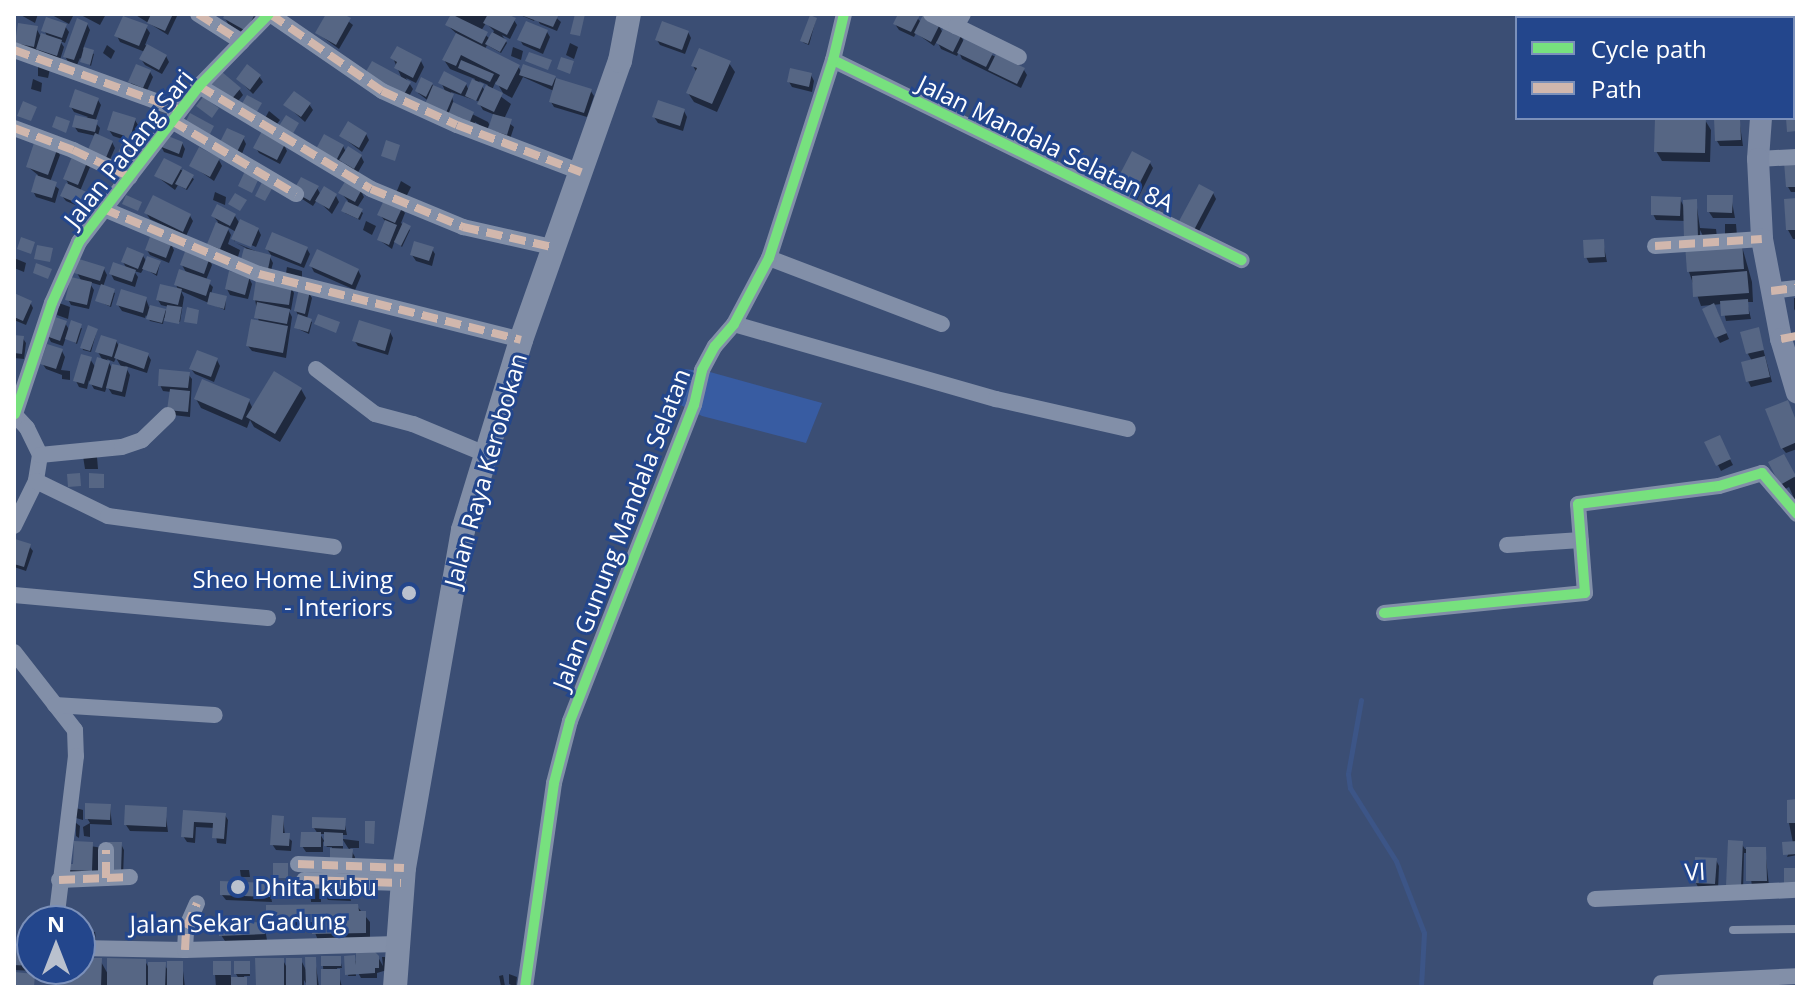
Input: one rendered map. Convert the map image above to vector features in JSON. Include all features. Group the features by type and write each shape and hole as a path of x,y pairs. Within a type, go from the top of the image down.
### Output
{"main road":[{"name":"Jalan Raya Kerobokan","path":"395,987 402,876 448,602 485,454 552,247 620,61 629,14"}],"street":[{"path":"198,14 242,42"},
{"path":"270,14 382,91 457,125 581,172"},
{"name":"Jalan Padang Sari","path":"14,414 52,303 79,242 199,86 270,14"},
{"name":"Jalan Gunung Mandala Selatan","path":"525,987 554,783 570,721 694,405 702,370 715,346 734,324 769,258 833,60 842,14"},
{"path":"931,14 959,20 1019,57"},
{"path":"14,50 176,116 296,194"},
{"name":"Jalan Mandala Selatan 8A","path":"833,60 1242,260"},
{"path":"199,86 371,189 463,227 552,247"},
{"path":"1761,120 1758,159 1762,239 1771,291 1789,338 1797,393"},
{"path":"14,128 94,158 130,177"},
{"path":"1758,159 1797,157"},
{"path":"104,209 259,274 521,340"},
{"path":"1655,246 1762,239"},
{"path":"769,258 942,324"},
{"path":"1771,291 1797,288"},
{"path":"734,324 996,399 1128,429"},
{"path":"316,369 375,414 413,424 485,454"},
{"path":"14,414 27,428 40,455 36,481 14,526"},
{"path":"40,455 122,447 142,440 168,415"},
{"path":"1384,613 1585,593 1578,504 1719,486 1755,473 1767,475 1797,514"},
{"path":"36,481 108,516 334,547"},
{"path":"1507,545 1581,540"},
{"path":"14,595 268,618"},
{"path":"14,652 75,730 76,756 57,905"},
{"path":"55,705 215,715"},
{"path":"106,850 106,878"},
{"path":"301,872 402,876"},
{"path":"59,880 130,877"},
{"name":"VI","path":"1595,899 1797,890"},
{"path":"185,950 186,928 197,903"},
{"name":"Jalan Sekar Gadung","path":"96,948 185,950 397,944"},
{"path":"1661,983 1797,976"}],"lane":[{"path":"1733,930 1797,929"}],"shaded area":[{"path":"684,369 710,372 822,403 806,443 702,416 675,402"}],"building":[{"path":"151,14 173,14 165,31 147,23"},
{"path":"225,14 255,14 246,31 223,18"},
{"path":"326,14 343,14 351,18 336,45 315,33"},
{"path":"451,14 488,32 482,44 445,25"},
{"path":"488,14 507,14 516,18 507,35 483,23"},
{"path":"518,14 559,14 553,27"},
{"path":"575,14 585,14 580,36 570,34"},
{"path":"898,14 920,15 911,32 893,24"},
{"path":"1644,14 1712,14 1712,16"},
{"path":"810,15 817,18 808,44 800,41"},
{"path":"923,15 940,24 931,42 914,33"},
{"path":"123,16 148,25 139,46 114,36"},
{"path":"46,17 67,24 62,38 41,31"},
{"path":"77,18 88,23 74,60 63,57"},
{"path":"526,21 548,30 540,49 517,40"},
{"path":"662,21 689,31 682,50 655,40"},
{"path":"18,23 38,26 34,47 15,43"},
{"path":"1795,24 1797,24 1795,66"},
{"path":"945,25 962,34 953,52 936,43"},
{"path":"492,32 507,40 500,52 485,44"},
{"path":"41,33 62,40 57,56 36,49"},
{"path":"456,33 520,65 507,90 495,84 500,75 461,55 456,66 442,60"},
{"path":"965,37 994,51 986,67 957,53"},
{"path":"147,44 167,55 159,70 139,59"},
{"path":"397,46 422,59 413,78 394,68 397,62 390,58"},
{"path":"84,47 94,50 90,65 80,62"},
{"path":"699,48 731,61 712,104 686,93 697,68 691,66"},
{"path":"529,52 552,60 548,70 525,61"},
{"path":"996,54 1025,68 1017,84 988,70"},
{"path":"561,57 574,61 570,74 557,69"},
{"path":"461,60 494,74 490,82 458,68"},
{"path":"372,61 411,82 403,96 364,75"},
{"path":"136,64 151,70 143,88 128,82"},
{"path":"247,64 261,75 250,90 236,79"},
{"path":"523,64 556,76 552,86 519,75"},
{"path":"790,68 812,73 809,87 787,82"},
{"path":"444,71 467,83 461,94 438,83"},
{"path":"222,72 241,88 230,101 210,85"},
{"path":"421,77 433,83 426,97 415,91"},
{"path":"556,78 592,89 584,113 549,102"},
{"path":"472,79 484,84 476,101 465,96"},
{"path":"433,85 454,94 446,113 425,104"},
{"path":"486,85 503,93 494,112 477,104"},
{"path":"75,89 99,98 93,115 69,107"},
{"path":"294,91 311,103 301,117 283,105"},
{"path":"247,95 262,103 255,115 240,107"},
{"path":"203,97 219,108 212,118 196,106"},
{"path":"658,100 685,109 680,126 652,117"},
{"path":"23,101 37,107 31,121 17,116"},
{"path":"453,102 474,112 469,124 448,115"},
{"path":"1795,106 1797,131 1787,132 1786,120 1795,120"},
{"path":"113,111 136,118 130,138 139,141 132,158 118,153 125,136 107,130"},
{"path":"190,113 214,126 207,140 183,127"},
{"path":"493,114 512,119 507,135 488,129"},
{"path":"75,115 98,120 95,132 72,127"},
{"path":"286,115 299,123 291,137 277,129"},
{"path":"56,116 70,121 66,133 52,127"},
{"path":"1655,120 1706,120 1705,153 1654,152"},
{"path":"1714,120 1740,120 1741,140 1715,141"},
{"path":"348,121 367,133 359,148 339,136"},
{"path":"227,128 245,136 237,152 219,144"},
{"path":"262,131 285,144 277,160 253,148"},
{"path":"95,133 113,141 105,160 87,152"},
{"path":"163,134 183,142 179,154 159,146"},
{"path":"324,134 344,145 336,161 315,151"},
{"path":"35,140 58,147 48,175 26,167"},
{"path":"386,140 400,145 395,161 381,156"},
{"path":"348,146 362,155 354,169 339,160"},
{"path":"199,147 220,158 210,177 189,166"},
{"path":"1132,151 1151,161 1130,202 1110,193"},
{"path":"73,154 88,160 78,185 63,179"},
{"path":"164,158 182,167 172,185 154,176"},
{"path":"1797,161 1797,187 1786,187 1784,162"},
{"path":"183,169 194,175 186,189 175,184"},
{"path":"245,171 259,178 252,193 238,186"},
{"path":"36,175 57,182 52,198 31,192"},
{"path":"301,177 319,186 310,201 293,191"},
{"path":"263,180 274,185 265,201 255,196"},
{"path":"346,180 362,189 355,202 338,193"},
{"path":"66,183 89,193 84,206 60,196"},
{"path":"1199,184 1214,192 1194,230 1178,223"},
{"path":"324,186 337,194 329,209 315,201"},
{"path":"235,193 247,200 240,211 228,204"},
{"path":"126,195 142,202 138,211 122,204"},
{"path":"153,195 191,214 183,232 144,213"},
{"path":"1707,195 1733,195 1732,213 1707,212"},
{"path":"1651,196 1681,197 1680,216 1651,215"},
{"path":"385,198 403,206 395,223 377,215"},
{"path":"1797,198 1797,230 1786,230 1784,199"},
{"path":"1697,199 1698,239 1684,239 1683,200"},
{"path":"346,201 363,209 358,219 341,211"},
{"path":"217,204 236,214 230,226 211,216"},
{"path":"240,219 259,228 251,247 231,239"},
{"path":"385,220 397,225 389,245 377,240"},
{"path":"216,222 229,228 220,249 207,244"},
{"path":"403,222 411,226 401,246 394,242"},
{"path":"272,232 308,247 301,264 265,249"},
{"path":"151,234 172,242 166,258 145,250"},
{"path":"21,237 35,242 31,254 17,249"},
{"path":"1604,239 1605,257 1584,258 1583,240"},
{"path":"1742,240 1744,269 1687,272 1685,244"},
{"path":"414,241 434,247 429,261 410,255"},
{"path":"37,245 53,248 50,262 34,259"},
{"path":"127,247 144,254 138,269 121,262"},
{"path":"244,248 271,255 268,269 240,263"},
{"path":"186,249 210,257 204,274 180,265"},
{"path":"317,249 359,269 352,285 309,266"},
{"path":"147,256 161,261 156,274 142,269"},
{"path":"79,259 105,267 100,281 74,273"},
{"path":"113,262 136,270 132,282 109,274"},
{"path":"36,263 52,269 48,279 33,273"},
{"path":"179,269 211,280 206,296 174,285"},
{"path":"229,271 250,276 245,295 225,289"},
{"path":"1747,271 1749,293 1693,297 1692,276"},
{"path":"71,277 92,282 87,305 65,300"},
{"path":"256,280 292,285 289,305 253,300"},
{"path":"101,284 115,289 110,306 95,301"},
{"path":"160,284 182,289 178,305 156,300"},
{"path":"299,288 310,291 305,314 294,311"},
{"path":"121,289 147,297 143,313 116,305"},
{"path":"210,292 227,296 224,309 207,304"},
{"path":"14,293 32,301 23,321 14,317"},
{"path":"1748,299 1749,314 1721,316 1720,301"},
{"path":"257,302 290,309 287,324 254,318"},
{"path":"1714,303 1727,333 1715,338 1702,309"},
{"path":"150,305 166,309 162,323 146,319"},
{"path":"167,305 182,307 179,324 164,321"},
{"path":"187,307 199,310 197,324 184,322"},
{"path":"298,314 312,319 308,332 294,328"},
{"path":"318,314 340,322 336,333 314,324"},
{"path":"52,316 67,321 60,341 46,336"},
{"path":"251,319 288,326 283,353 246,346"},
{"path":"71,320 82,324 76,343 65,339"},
{"path":"359,320 391,330 385,351 352,341"},
{"path":"88,325 98,329 90,351 80,348"},
{"path":"1759,327 1764,350 1746,354 1740,332"},
{"path":"14,335 24,336 22,354 14,353"},
{"path":"101,335 117,340 112,357 95,352"},
{"path":"119,343 149,353 144,369 114,358"},
{"path":"47,344 63,349 56,369 40,364"},
{"path":"197,350 218,358 211,377 189,369"},
{"path":"81,354 92,357 84,384 73,381"},
{"path":"1765,356 1770,377 1746,382 1741,362"},
{"path":"97,357 110,361 102,388 89,384"},
{"path":"112,364 128,367 122,392 106,388"},
{"path":"159,369 190,372 188,388 158,386"},
{"path":"274,371 302,388 275,434 246,417"},
{"path":"202,379 250,399 242,420 194,399"},
{"path":"170,389 190,391 188,412 167,410"},
{"path":"1788,400 1797,423 1797,442 1781,449 1765,409"},
{"path":"1720,435 1731,459 1716,466 1704,442"},
{"path":"1784,454 1796,476 1780,485 1768,462"},
{"path":"80,473 81,486 68,487 67,474"},
{"path":"89,473 104,474 104,488 89,488"},
{"path":"15,539 31,544 24,567 14,564"},
{"path":"1797,799 1797,823 1787,823 1787,800"},
{"path":"85,803 111,804 110,820 85,819"},
{"path":"125,805 167,807 166,827 124,825"},
{"path":"183,810 226,813 224,839 212,838 213,823 194,822 193,838 181,837"},
{"path":"272,815 284,816 283,833 290,833 289,846 270,845"},
{"path":"312,817 346,818 345,830 312,828"},
{"path":"365,821 375,821 374,844 365,843"},
{"path":"301,832 321,832 321,847 300,847"},
{"path":"324,832 343,833 343,846 324,846"},
{"path":"1728,840 1743,841 1741,887 1726,886"},
{"path":"74,841 93,842 92,871 67,870 67,864 73,864"},
{"path":"1797,841 1797,854 1783,855 1782,842"},
{"path":"109,842 122,842 121,872 107,871"},
{"path":"1746,847 1766,847 1767,881 1746,881"},
{"path":"330,848 353,849 352,862 330,861"},
{"path":"1695,857 1717,858 1715,884 1694,883"},
{"path":"273,863 288,863 288,878 273,878"},
{"path":"1784,868 1797,868 1797,887 1784,887"},
{"path":"220,881 270,883 270,897 220,895"},
{"path":"358,904 359,911 366,911 366,933 312,934 312,922 266,922 266,905"},
{"path":"265,922 265,934 219,936 219,923"},
{"path":"375,952 379,956 379,968 375,968 375,973 345,975 344,956 355,955 356,965 356,953"},
{"path":"321,956 341,956 341,966 321,966"},
{"path":"305,957 316,957 317,986 306,987"},
{"path":"96,958 102,958 101,987 58,987 96,985"},
{"path":"107,958 146,959 146,987 107,987"},
{"path":"255,958 284,958 284,985 256,986"},
{"path":"286,958 302,958 302,986 286,986"},
{"path":"167,961 183,961 183,987 167,987"},
{"path":"213,961 231,961 231,975 213,975"},
{"path":"234,961 250,961 250,974 234,974"},
{"path":"148,962 166,962 165,987 148,987"},
{"path":"321,969 340,969 340,985 321,985"},
{"path":"14,972 16,985 34,985 34,987 14,987"},
{"path":"231,977 247,977 247,987 231,987"}],"waterway":[{"path":"1361,700 1348,774 1350,788 1396,861 1424,933 1421,987"}],"marked path":[{"path":"198,14 242,42"},
{"path":"270,14 382,91 457,125 581,172"},
{"path":"14,50 181,110"},
{"path":"199,86 371,189 463,227 552,247"},
{"path":"172,121 296,194"},
{"path":"14,128 73,150 130,177"},
{"path":"104,209 259,274 521,340"},
{"path":"1655,246 1762,239"},
{"path":"1771,291 1797,288"},
{"path":"1781,339 1797,336"},
{"path":"106,850 106,878"},
{"path":"298,864 404,868"},
{"path":"59,880 130,877"},
{"path":"304,880 401,883"},
{"path":"185,950 186,928 197,903"}],"cycle path":[{"path":"15,414 52,303 79,242 199,86 269,14"},
{"path":"525,987 554,783 570,721 694,405 702,370 715,346 734,324 769,258 833,60 844,14"},
{"path":"833,60 1242,260"},
{"path":"1384,613 1585,593 1578,504 1719,486 1762,473 1797,514"}],"place":[{"name":"Sheo Home Living - Interiors","path":"409,593"},
{"name":"Dhita kubu","path":"238,887"}]}
